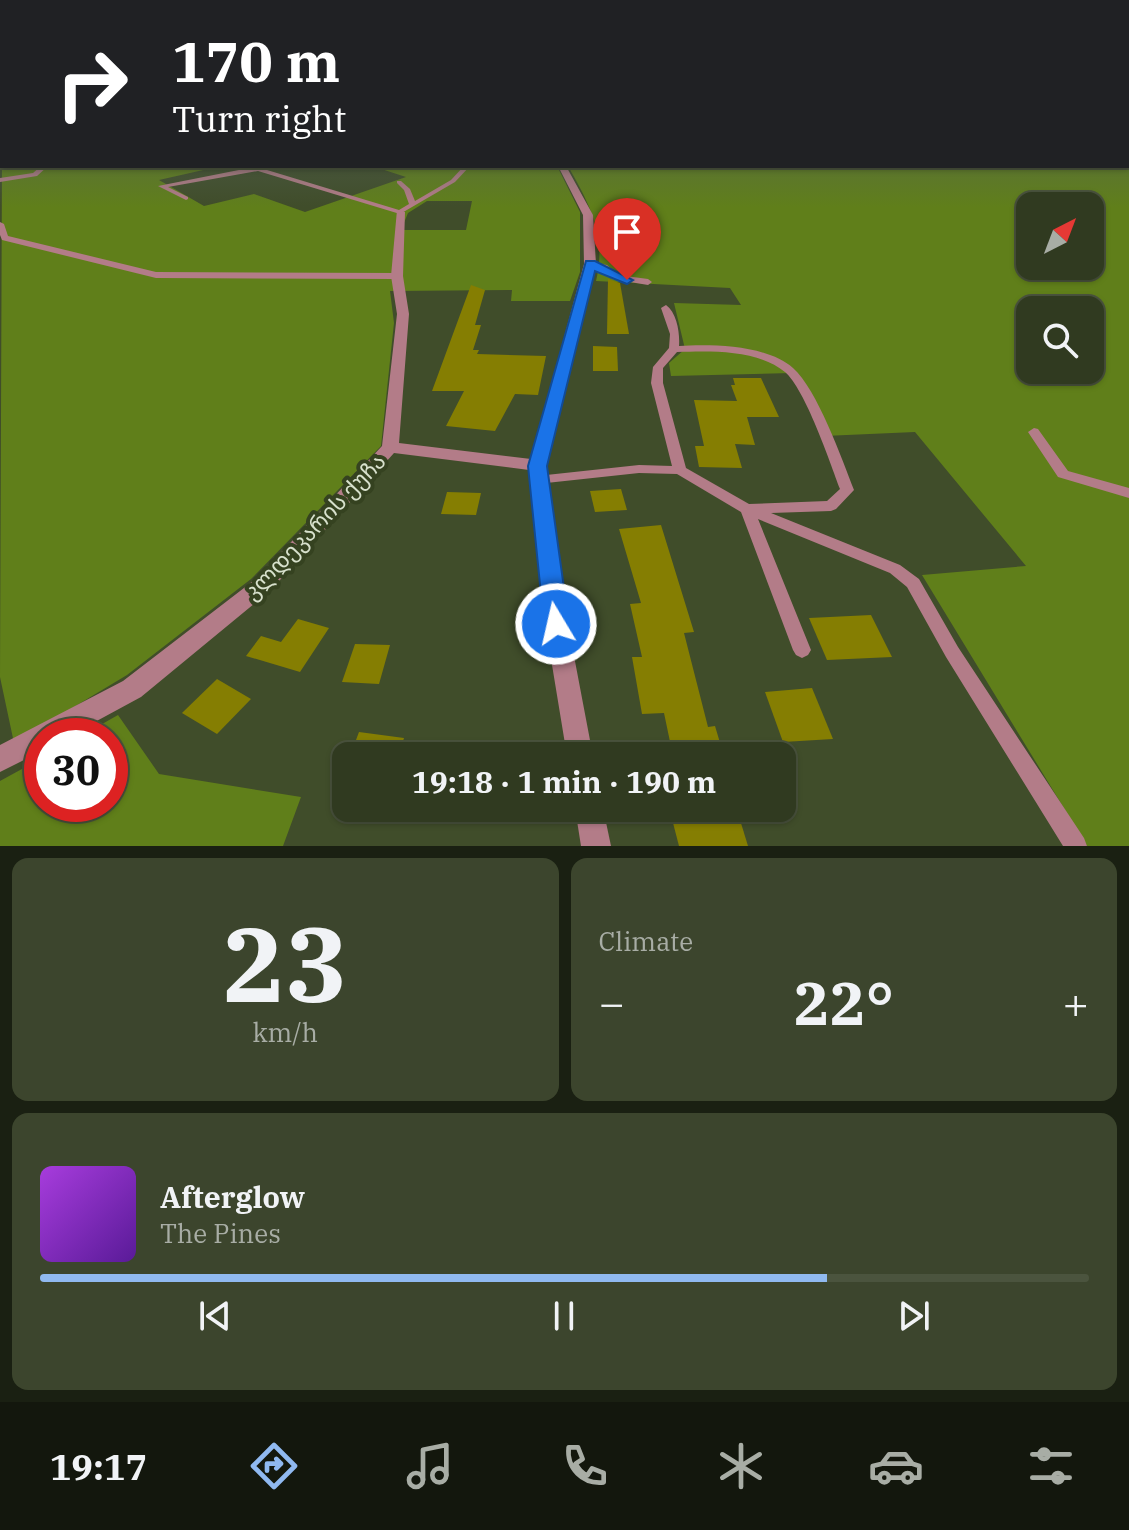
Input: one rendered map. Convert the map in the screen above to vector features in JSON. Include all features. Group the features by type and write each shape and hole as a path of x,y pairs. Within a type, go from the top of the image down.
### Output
{"street":[{"path":"563,168 588,215 590,264 538,473 552,598 578,742"},
{"name":"კლდეკარის ქუჩა","path":"77,718 132,689 264,584 390,447 403,314 397,276 406,208"},
{"path":"390,447 538,473"},
{"name":"კლდეკარის ქუჩა","path":"0,759 24,746"},
{"path":"592,822 596,846"}],"lane":[{"path":"0,180 35,175 43,168"},
{"path":"254,168 406,208 453,181 465,168"},
{"path":"186,198 161,186 244,170 274,168"},
{"path":"399,182 407,189 406,208"},
{"path":"0,224 5,238 156,275 204,278 397,276"},
{"path":"590,264 604,267 615,277 648,282"},
{"path":"666,308 675,334 674,349 658,367 657,383 680,470"},
{"path":"674,349 733,352 761,358 791,370 833,451 847,490 831,506 747,509"},
{"path":"1034,432 1063,474 1129,493"},
{"path":"538,473 680,470 747,509 895,569 913,583 952,652 1076,846"},
{"path":"747,509 802,650"}],"green space":[{"path":"2,168 212,168 159,180 204,206 254,194 305,212 406,177 378,168 558,168 580,212 580,272 570,301 511,301 512,290 390,291 394,323 381,446 251,579 127,675 56,718 24,718 24,737 14,743 0,677","holes":["427,201 472,201 466,230 401,230 408,213"]},
{"path":"569,168 1129,168 1129,846 1087,846 922,575 1026,566 915,432 824,436 792,373 671,376 669,363 685,349 674,303 741,305 730,288 596,281 598,235 589,208"},
{"path":"128,729 159,774 301,797 283,846 0,846 0,781 24,768 24,822 128,822"}],"building":[{"path":"608,279 620,283 629,334 607,334"},
{"path":"471,285 485,290 475,325 481,325 473,350 479,350 477,354 546,356 538,395 515,394 495,431 446,426 464,391 432,391"},
{"path":"593,346 617,347 618,371 593,371"},
{"path":"733,378 761,378 779,417 747,417 755,445 735,444 742,468 699,467 695,446 704,446 694,400 737,401 731,385 735,385"},
{"path":"621,489 627,510 595,512 590,491"},
{"path":"447,492 481,493 476,515 441,514"},
{"path":"661,525 694,632 684,633 708,727 715,726 720,742 670,742 664,713 642,714 632,657 642,657 630,604 641,603 619,529"},
{"path":"871,615 892,657 827,660 809,618"},
{"path":"298,619 329,628 300,672 246,656 261,636 281,642"},
{"path":"355,644 390,645 379,684 342,682"},
{"path":"217,679 251,699 217,734 182,713"},
{"path":"812,688 833,739 783,742 765,692"},
{"path":"359,732 404,738 403,742 355,742"},
{"path":"673,822 741,822 748,846 679,846"}],"route":[{"path":"556,624 537,480 538,466 590,264 604,267 615,277 627,280"}]}
